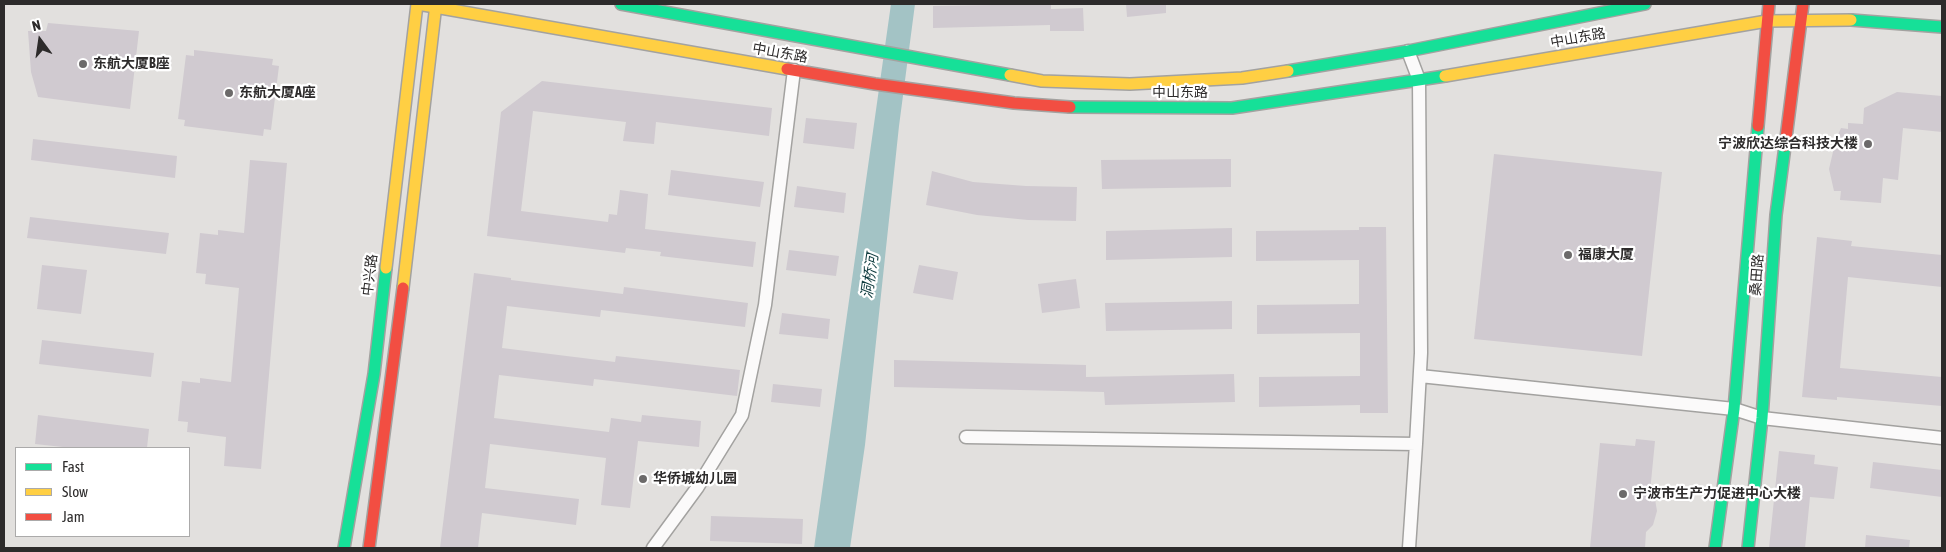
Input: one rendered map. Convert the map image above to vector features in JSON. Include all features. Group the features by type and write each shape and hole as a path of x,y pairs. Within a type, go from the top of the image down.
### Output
{"main road":[{"name":"中山东路","path":"418,4 876,84 1014,103 1088,108 1232,108 1419,80 1767,21 1863,20 1942,28"},
{"name":"中兴路","path":"344,548 374,374 418,4"},
{"name":"中山东路","path":"621,4 1042,81 1130,84 1242,78 1408,51 1645,4"},
{"name":"桑田路","path":"1715,548 1734,409 1769,4"},
{"name":"桑田路","path":"1748,548 1762,418 1776,215 1803,4"},
{"path":"369,548 390,396 436,6"}],"street":[{"path":"1408,51 1419,80 1420,376 1409,548"},
{"path":"653,548 697,488 742,415 765,305 794,70"},
{"path":"1420,376 1734,409 1762,418 1942,438"},
{"path":"966,437 1416,444"}],"water":[{"name":"洞桥河","path":"891,4 915,4 899,126 865,445 850,548 814,548"}],"building":[{"path":"1051,4 1051,9 1083,8 1084,31 1050,31 1050,25 933,28 933,6"},
{"path":"1126,4 1166,4 1166,13 1127,17"},
{"name":"东航大厦B座","path":"48,23 139,31 130,109 38,97 31,72 28,31 46,31"},
{"name":"东航大厦A座","path":"194,50 273,59 272,65 279,66 271,130 264,129 263,136 184,126 185,120 178,119 186,55 194,56"},
{"path":"542,81 772,108 769,136 656,122 654,144 623,141 626,122 533,111 521,211 608,222 609,214 617,215 620,190 648,194 645,229 756,242 753,267 660,256 661,252 626,248 625,253 487,236 501,112"},
{"name":"宁波欣达综合科技大楼","path":"1897,92 1942,96 1942,132 1903,128 1898,180 1883,178 1881,203 1840,200 1841,191 1834,191 1829,169 1836,139 1841,128 1848,129 1848,123 1863,124 1864,108"},
{"path":"806,118 857,123 854,149 803,143"},
{"path":"33,139 177,156 175,178 31,160"},
{"name":"福康大厦","path":"1494,154 1662,172 1642,356 1474,339"},
{"path":"1231,159 1231,187 1102,189 1101,160"},
{"path":"250,160 287,163 261,469 224,466 226,437 187,432 188,422 178,421 182,381 200,383 200,378 231,382 239,288 205,284 206,274 196,273 200,233 218,235 218,230 244,233"},
{"path":"671,170 764,182 760,207 668,195"},
{"path":"932,171 973,182 1077,187 1076,221 1028,220 977,215 926,205"},
{"path":"797,186 846,193 844,213 794,207"},
{"path":"30,217 169,233 166,254 27,238"},
{"path":"1359,227 1386,227 1388,413 1360,413 1360,405 1259,407 1259,377 1360,376 1360,333 1257,334 1257,305 1359,304 1359,260 1256,261 1256,231 1359,230"},
{"path":"1232,228 1232,257 1106,260 1106,231"},
{"path":"1817,237 1852,241 1851,246 1942,255 1942,287 1848,277 1840,368 1942,377 1942,406 1837,397 1837,400 1802,397"},
{"path":"789,250 839,256 836,276 786,270"},
{"path":"42,265 87,270 81,314 37,309"},
{"path":"919,265 958,272 953,300 913,293"},
{"path":"474,273 511,278 511,280 623,294 624,287 748,303 745,327 601,310 600,317 507,306 502,348 615,362 616,356 740,370 737,396 594,379 593,386 499,375 494,418 609,432 611,418 641,422 642,415 701,421 699,447 638,441 630,508 601,505 606,458 490,444 485,488 579,499 576,525 482,513 478,548 440,548"},
{"path":"1076,279 1080,308 1042,313 1038,284"},
{"path":"1232,301 1232,329 1106,331 1105,303"},
{"path":"782,313 830,319 828,339 779,334"},
{"path":"42,340 154,353 151,377 39,364"},
{"path":"894,360 1086,365 1086,377 1234,374 1235,402 1105,405 1104,392 894,387"},
{"path":"773,384 822,389 820,407 771,402"},
{"path":"38,415 149,429 147,447 63,447 35,444"},
{"name":"宁波市生产力促进中心大楼","path":"1636,439 1655,441 1650,492 1655,499 1657,511 1653,525 1646,532 1645,548 1590,548 1600,443 1635,446"},
{"path":"1779,451 1815,455 1814,464 1838,467 1834,499 1810,497 1805,548 1769,548"},
{"path":"1873,462 1942,470 1942,497 1870,488"},
{"path":"711,516 803,519 802,544 710,541"},
{"path":"1866,535 1910,540 1909,548 1865,548"}],"traffic: fast":[{"path":"621,4 1010,75"},
{"path":"1288,71 1408,51 1645,4"},
{"path":"1851,20 1942,27"},
{"path":"1070,107 1232,108 1445,76"},
{"path":"1715,548 1734,409 1758,126"},
{"path":"1748,548 1762,418 1776,215 1785,146"},
{"path":"344,548 374,374 386,268"}],"traffic: slow":[{"path":"386,268 417,4"},
{"path":"418,4 787,69"},
{"path":"403,288 436,4"},
{"path":"1445,76 1767,21 1851,20"},
{"path":"1010,75 1042,81 1130,84 1242,78 1288,71"}],"traffic: jam":[{"path":"1758,126 1769,4"},
{"path":"1785,146 1803,4"},
{"path":"787,69 875,84 1014,103 1070,107"},
{"path":"369,548 403,288"}],"place":[{"name":"东航大厦B座","path":"83,64"},
{"name":"东航大厦A座","path":"229,93"},
{"name":"宁波欣达综合科技大楼","path":"1868,144"},
{"name":"福康大厦","path":"1568,255"},
{"name":"华侨城幼儿园","path":"643,479"},
{"name":"宁波市生产力促进中心大楼","path":"1623,494"}]}
